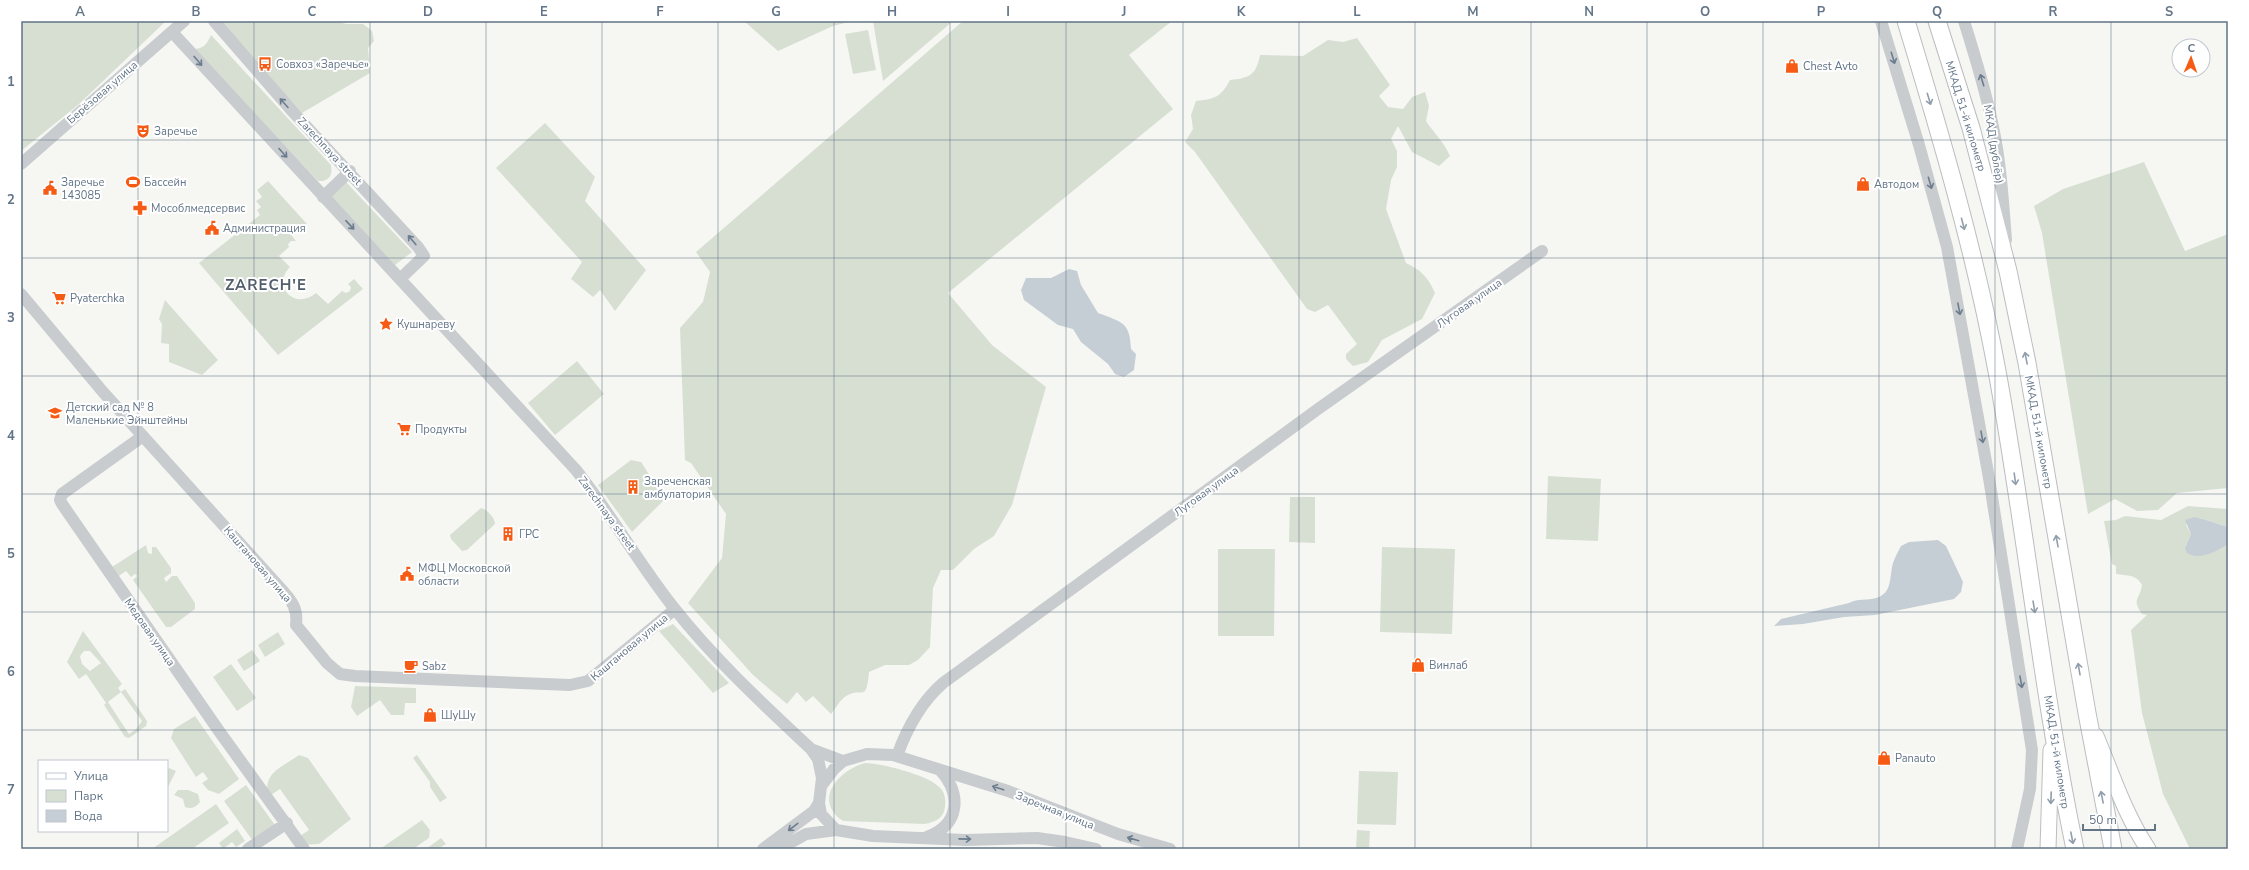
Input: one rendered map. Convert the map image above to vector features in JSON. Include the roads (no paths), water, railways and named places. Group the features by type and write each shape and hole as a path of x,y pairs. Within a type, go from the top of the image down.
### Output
{"highway":[{"name":"МКАД, 51-й километр","path":"1906,21 1941,139 1969,244 1995,362 2060,779 2074,849"},
{"name":"МКАД, 51-й километр","path":"1937,21 1975,142 2008,271 2027,363 2087,713 2113,849"}],"main road":[{"path":"2087,713 2123,802 2139,835 2148,849"},
{"path":"2048,849 2052,775 2051,717"}],"street":[{"name":"Берёзовая улица","path":"21,164 184,21"},
{"name":"Zarechnaya street","path":"214,21 273,90 415,243 424,256 400,279"},
{"path":"1881,21 1947,247 1970,363 2030,732 2032,767 2026,810 2023,849"},
{"name":"МКАД (дублёр)","path":"1964,21 1985,92 1995,136 2000,166 2008,271"},
{"name":"Zarechnaya street","path":"172,32 576,470 608,512 674,609 742,684 811,749 818,759 822,785"},
{"path":"323,197 350,172"},
{"name":"Луговая улица","path":"897,756 914,716 922,704 943,683 1313,413 1542,251"},
{"name":"Каштановая улица","path":"21,294 103,392 294,604 297,614 296,625 327,664 340,674 355,676 570,685 588,681 674,609"},
{"name":"Медовая улица","path":"143,436 62,494 62,504 219,731 287,822 304,849"},
{"name":"Zarechnaya street","path":"811,749 843,761"},
{"name":"Заречная улица","path":"843,761 868,754 880,753 897,756 1008,791 1118,834 1170,849"},
{"path":"763,849 814,811 819,802 822,785 834,769 843,761"},
{"path":"926,838 936,834 944,828 951,818 954,808 952,785 940,770"},
{"path":"819,802 821,814 836,830"},
{"path":"2017,849 2026,810"},
{"path":"248,849 287,822"},
{"name":"Заречная улица","path":"779,849 806,834 836,830 873,836 966,840 1037,838 1096,849"}],"water":[{"path":"1069,269 1077,271 1081,285 1098,313 1119,321 1129,333 1131,349 1136,354 1134,370 1124,377 1115,374 1108,364 1081,342 1073,329 1058,325 1024,300 1021,290 1026,278 1051,278"},
{"path":"2194,517 2228,527 2228,544 2202,556 2187,553 2185,548 2191,534 2185,520"},
{"path":"1938,540 1946,546 1963,582 1961,592 1954,599 1875,615 1844,617 1803,624 1774,626 1781,619 1881,596 1888,588 1893,563 1901,546 1909,542"}],"place":[{"name":"Совхоз «Заречье»","path":"265,64"},
{"name":"Chest Avto","path":"1792,66"},
{"name":"Заречье","path":"143,131"},
{"name":"Бассейн","path":"133,182"},
{"name":"Автодом","path":"1863,184"},
{"name":"Заречье 143085","path":"50,188"},
{"name":"Мособлмедсервис","path":"140,208"},
{"name":"Администрация","path":"212,228"},
{"name":"Pyaterchka","path":"59,298"},
{"name":"Кушнареву","path":"386,324"},
{"name":"Детский сад № 8 Маленькие Эйнштейны","path":"55,413"},
{"name":"Продукты","path":"404,429"},
{"name":"Зареченская амбулатория","path":"633,487"},
{"name":"ГРС","path":"508,534"},
{"name":"МФЦ Московской области","path":"407,574"},
{"name":"Винлаб","path":"1418,665"},
{"name":"Sabz","path":"411,666"},
{"name":"ШуШу","path":"430,715"},
{"name":"Panauto","path":"1884,758"}],"district":[{"name":"ZARECH'E","path":"266,285"}]}
